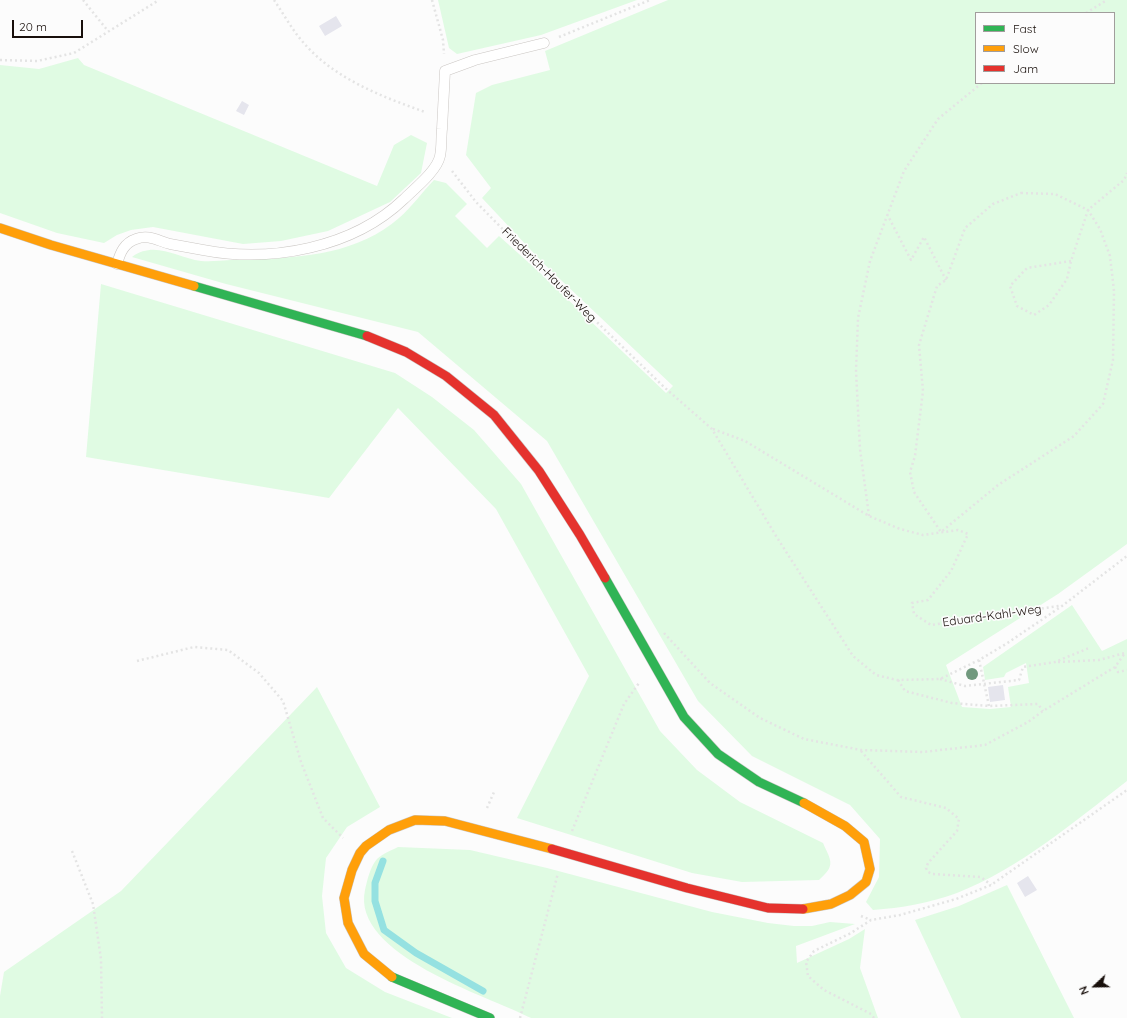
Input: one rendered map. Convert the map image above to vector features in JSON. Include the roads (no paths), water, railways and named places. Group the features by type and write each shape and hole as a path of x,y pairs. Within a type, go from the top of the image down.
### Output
{"main road":[{"path":"0,228 51,245 362,334 406,352 446,376 494,415 539,471 580,534 684,718 718,754 759,782 813,806 846,826 864,842 870,869 866,882 850,895 831,904 805,909 768,908 687,888 578,856 445,822 415,820 389,830 366,846 360,853 352,870 344,898 348,923 364,954 392,977 490,1018"}],"lane":[{"path":"117,264 125,245 136,239 152,237 169,243 199,249 243,254 284,252 330,243 368,227 392,210 427,176 440,157 446,71 475,60 544,43"}],"waterway":[{"path":"383,861 375,883 375,901 384,930 416,953 483,991"}]}
